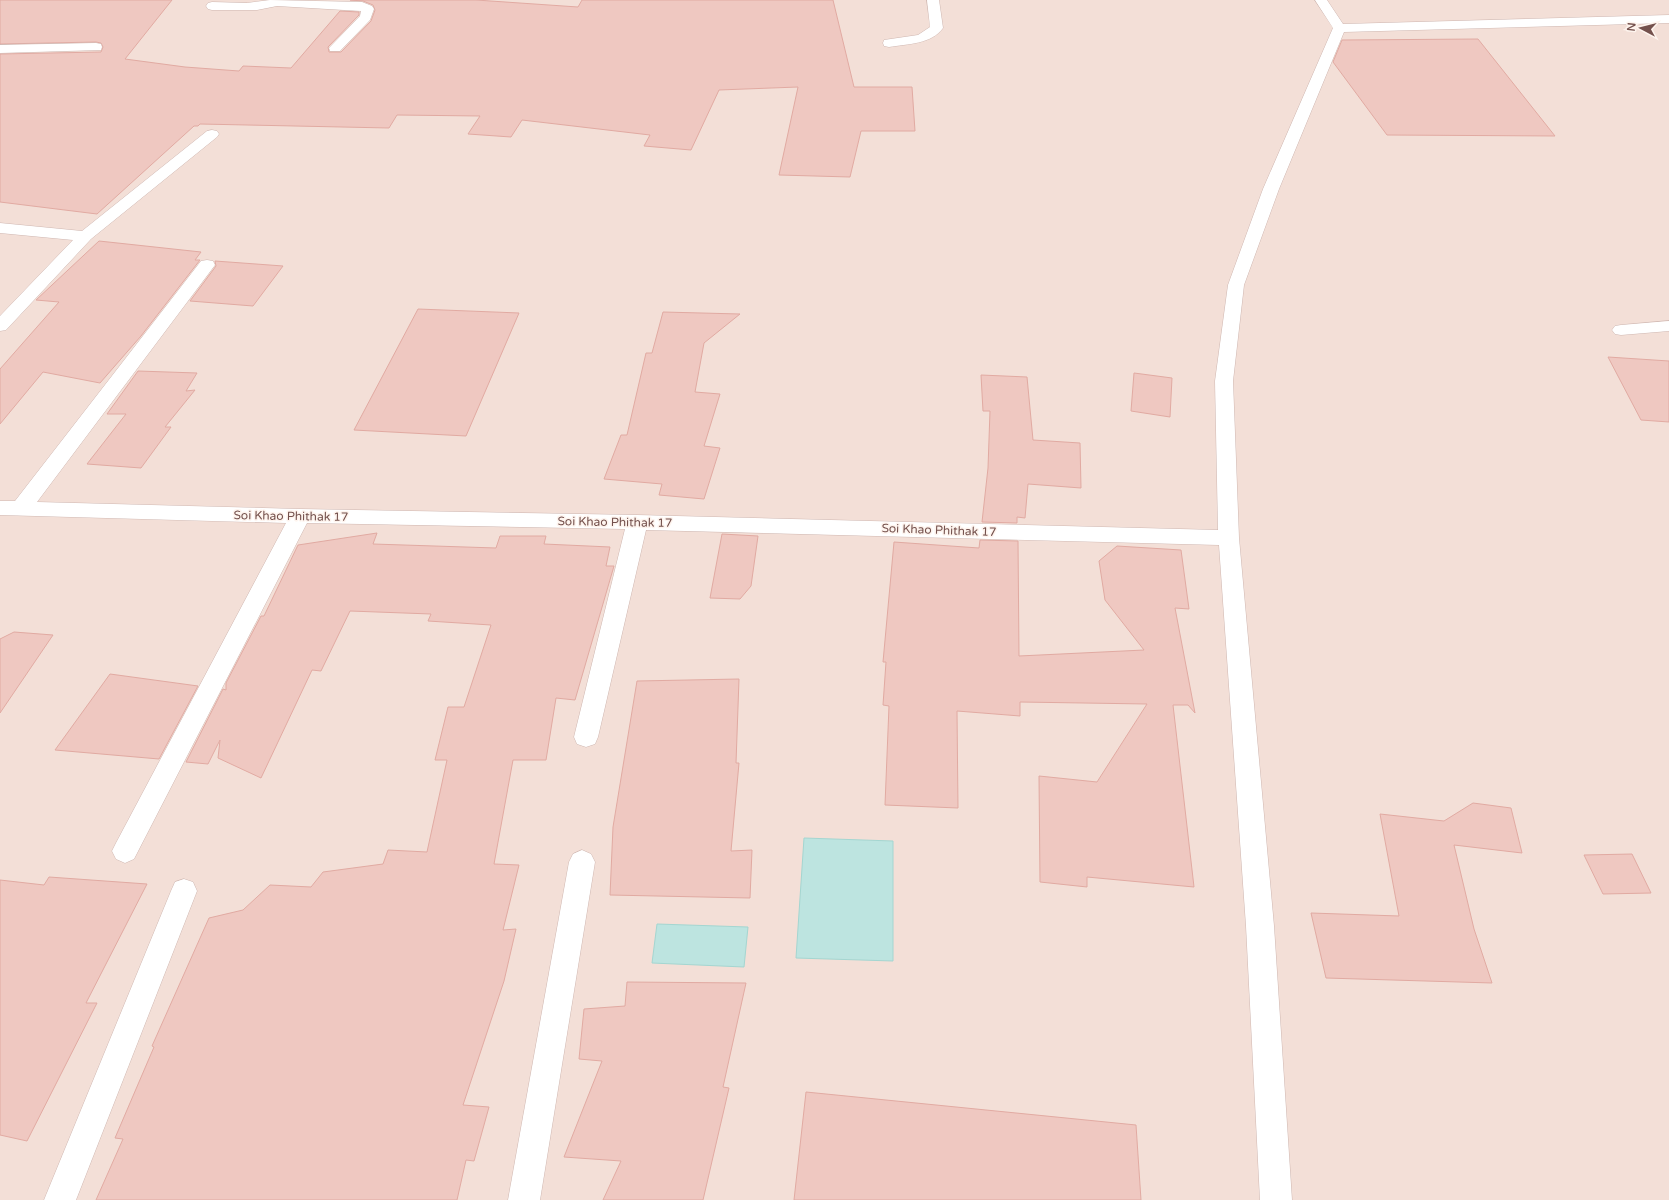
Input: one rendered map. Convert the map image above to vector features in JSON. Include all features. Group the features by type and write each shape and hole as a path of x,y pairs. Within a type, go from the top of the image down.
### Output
{"street":[{"path":"889,43 922,38 937,28 933,0"},
{"path":"1321,0 1339,28"},
{"path":"212,6 257,5 278,1 362,6 368,9 366,17 335,48"},
{"path":"1339,28 1669,19"},
{"path":"1276,1200 1260,926 1229,538 1224,381 1236,285 1271,189 1339,28"},
{"path":"0,49 96,47"},
{"path":"0,326 85,236 212,134"},
{"path":"0,228 85,236"},
{"path":"21,508 207,265"},
{"path":"1621,330 1669,326"},
{"name":"Soi Khao Phithak 17","path":"0,508 300,516 637,522 1229,538"},
{"path":"125,851 300,516"},
{"path":"586,737 637,522"},
{"path":"524,1200 582,862"},
{"path":"60,1200 184,891"}],"shaded area":[{"path":"0,0 1669,0 1669,1200 0,1200"}],"water":[{"path":"804,838 893,841 893,961 796,958"},
{"path":"657,924 748,927 744,967 652,963"}],"building":[{"path":"0,0 172,0 125,59 185,67 239,71 243,66 291,68 340,11 359,12 359,15 328,47 329,52 341,52 371,21 375,10 373,5 363,1 350,0 476,0 578,7 582,0 833,0 854,87 912,87 915,131 861,131 850,177 779,175 798,87 719,90 691,150 644,146 650,135 522,120 511,137 468,134 480,116 397,115 389,128 200,124 198,126 194,126 97,214 0,202 0,54 101,52 103,47 101,43 96,42 0,44"},
{"path":"1478,39 1555,136 1387,135 1333,62 1342,40"},
{"path":"99,241 201,252 195,260 200,260 141,336 100,383 43,372 0,424 0,369 59,302 36,300"},
{"path":"215,261 283,266 253,306 190,301 216,266"},
{"path":"418,309 519,313 466,436 354,430"},
{"path":"663,312 740,314 704,343 695,392 720,394 704,446 720,448 704,499 659,495 662,484 604,479 621,435 627,435 646,353 652,353"},
{"path":"1608,357 1669,361 1669,422 1641,420"},
{"path":"138,371 197,373 186,391 195,390 165,427 171,427 141,468 87,464 126,414 107,414"},
{"path":"1134,373 1172,378 1170,417 1131,411"},
{"path":"981,375 1027,377 1033,440 1080,443 1081,488 1028,484 1025,518 1017,517 1017,523 982,522 988,468 990,411 983,411"},
{"path":"377,533 373,544 496,548 500,536 546,536 544,544 610,547 606,566 614,566 575,700 556,698 546,760 513,760 494,864 519,865 503,930 516,929 504,981 463,1105 489,1107 474,1161 466,1160 457,1200 96,1200 123,1139 115,1138 154,1047 152,1046 209,918 243,910 270,885 311,887 323,872 383,864 388,850 427,852 447,760 435,760 448,707 464,707 491,625 428,621 431,614 350,611 321,671 312,670 261,778 218,758 220,740 208,764 186,762 223,689 226,690 226,683 261,616 264,616 298,545"},
{"path":"722,534 758,536 751,586 740,599 710,598"},
{"path":"980,540 1018,541 1019,656 1144,650 1105,600 1099,561 1117,546 1181,550 1189,609 1175,608 1195,713 1188,705 1173,705 1194,887 1087,877 1087,887 1040,882 1039,776 1097,782 1147,704 1020,702 1020,716 957,711 958,808 885,805 889,706 883,705 886,662 883,662 894,542 979,548"},
{"path":"14,632 53,635 0,713 0,639"},
{"path":"110,674 198,686 159,759 55,750"},
{"path":"739,679 736,763 739,763 731,851 752,850 750,898 610,895 613,827 637,681"},
{"path":"1473,803 1511,808 1522,853 1454,845 1474,929 1492,983 1326,978 1311,913 1399,916 1380,814 1444,821"},
{"path":"1632,854 1651,893 1603,894 1584,855"},
{"path":"49,877 147,884 86,1003 97,1003 27,1141 0,1135 0,880 44,885"},
{"path":"627,982 746,983 723,1087 729,1088 703,1200 603,1200 621,1161 564,1157 602,1061 579,1059 584,1009 625,1006"},
{"path":"806,1092 1136,1125 1141,1200 794,1200"}]}
